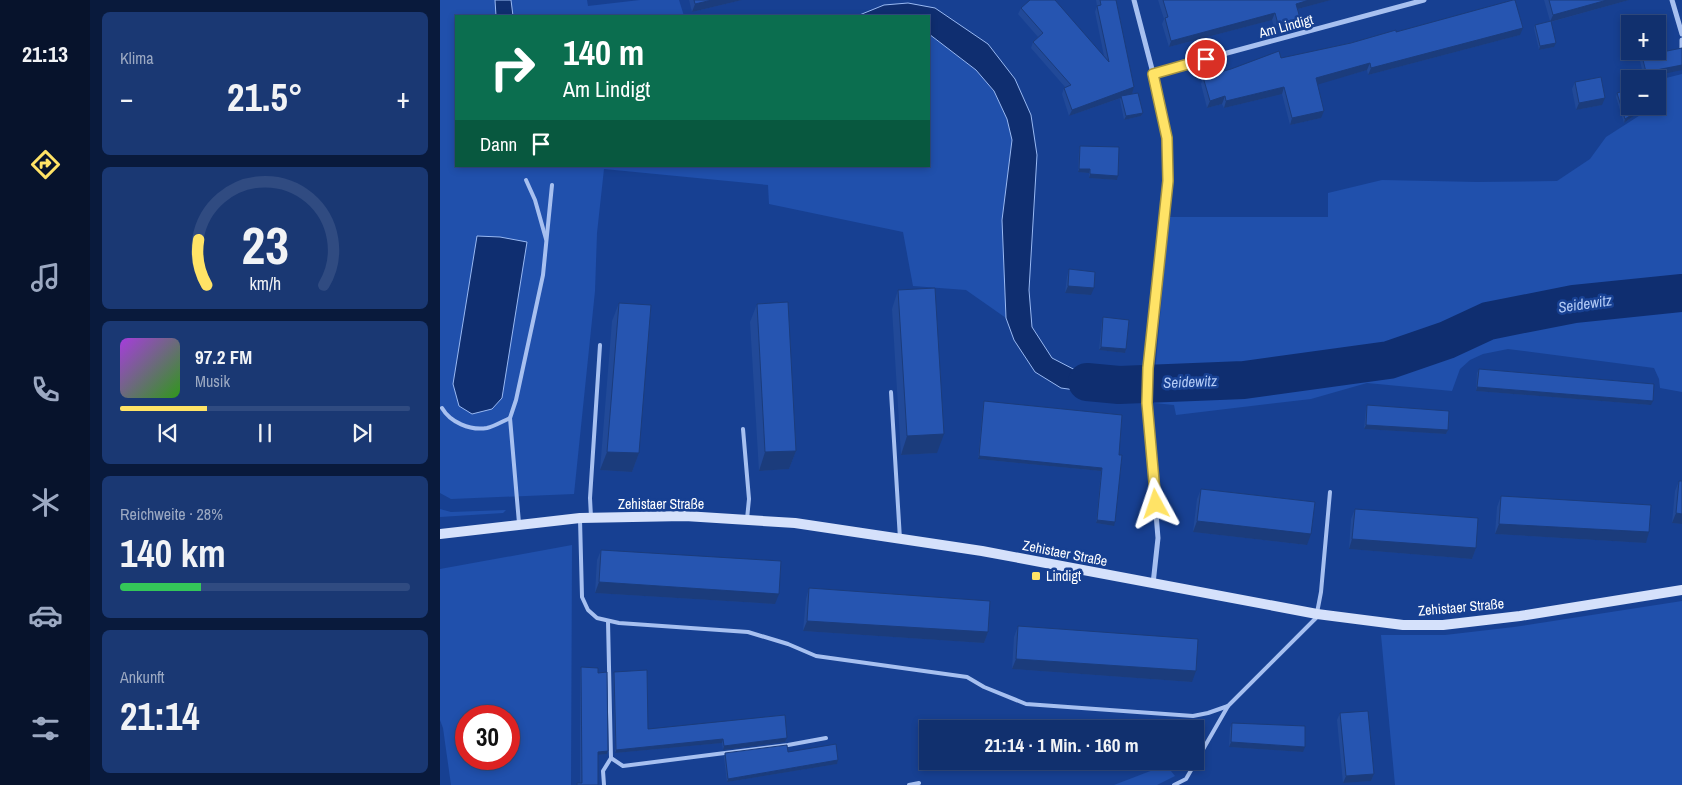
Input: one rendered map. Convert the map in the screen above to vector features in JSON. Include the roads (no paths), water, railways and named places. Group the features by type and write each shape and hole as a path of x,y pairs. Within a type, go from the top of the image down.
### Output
{"main road":[{"name":"Zehistaer Straße","path":"440,534 580,518 685,516 795,523 982,551 1317,614 1377,622 1443,625 1520,616 1682,590"}],"street":[{"path":"1134,0 1167,138 1168,181 1148,368 1147,403 1158,538 1153,584"},
{"name":"Am Lindigt","path":"1153,74 1424,0"},
{"path":"1672,0 1682,34"},
{"path":"1682,40 1682,49"}],"lane":[{"path":"526,180 535,200 546,242"},
{"path":"519,525 510,418 516,400 543,275 552,185"},
{"path":"591,518 590,498 600,345"},
{"path":"891,392 900,538"},
{"path":"442,408 447,417 468,427 487,428 510,418"},
{"path":"743,429 749,499 747,520"},
{"path":"1174,785 1186,779 1228,706 1316,618 1321,592 1330,492"},
{"path":"580,518 582,597 588,610 597,618 608,621 748,632 788,644 816,656 967,677 984,687 1026,704 1193,716 1208,714 1228,706"},
{"path":"604,785 603,771 611,758 608,621"},
{"path":"611,758 623,766 788,745 826,738"},
{"path":"908,785 919,783"}],"water":[{"path":"495,0 511,0 513,15 496,15"},
{"path":"908,3 935,8 988,44 1015,79 1031,115 1037,155 1029,290 1032,327 1052,358 1081,373 1139,368 1139,396 1118,396 1061,388 1035,372 1014,340 1006,318 1002,220 1012,140 1007,119 994,91 976,70 930,35 930,15 859,15 884,5"},
{"path":"477,236 500,237 527,242 502,398 492,409 472,414 459,406 453,384"},
{"path":"1679,288 1682,289 1682,300 1550,317 1492,330 1443,350 1378,370 1323,381 1154,396 1154,384 1244,380 1389,360 1447,340 1488,321 1574,304 1636,299 1678,293"}],"waterway":[{"name":"Seidewitz","path":"1087,382 1119,385 1244,380 1389,360 1447,340 1488,321 1574,304 1682,293"}],"place":[{"name":"Lindigt","path":"1036,576"}]}
